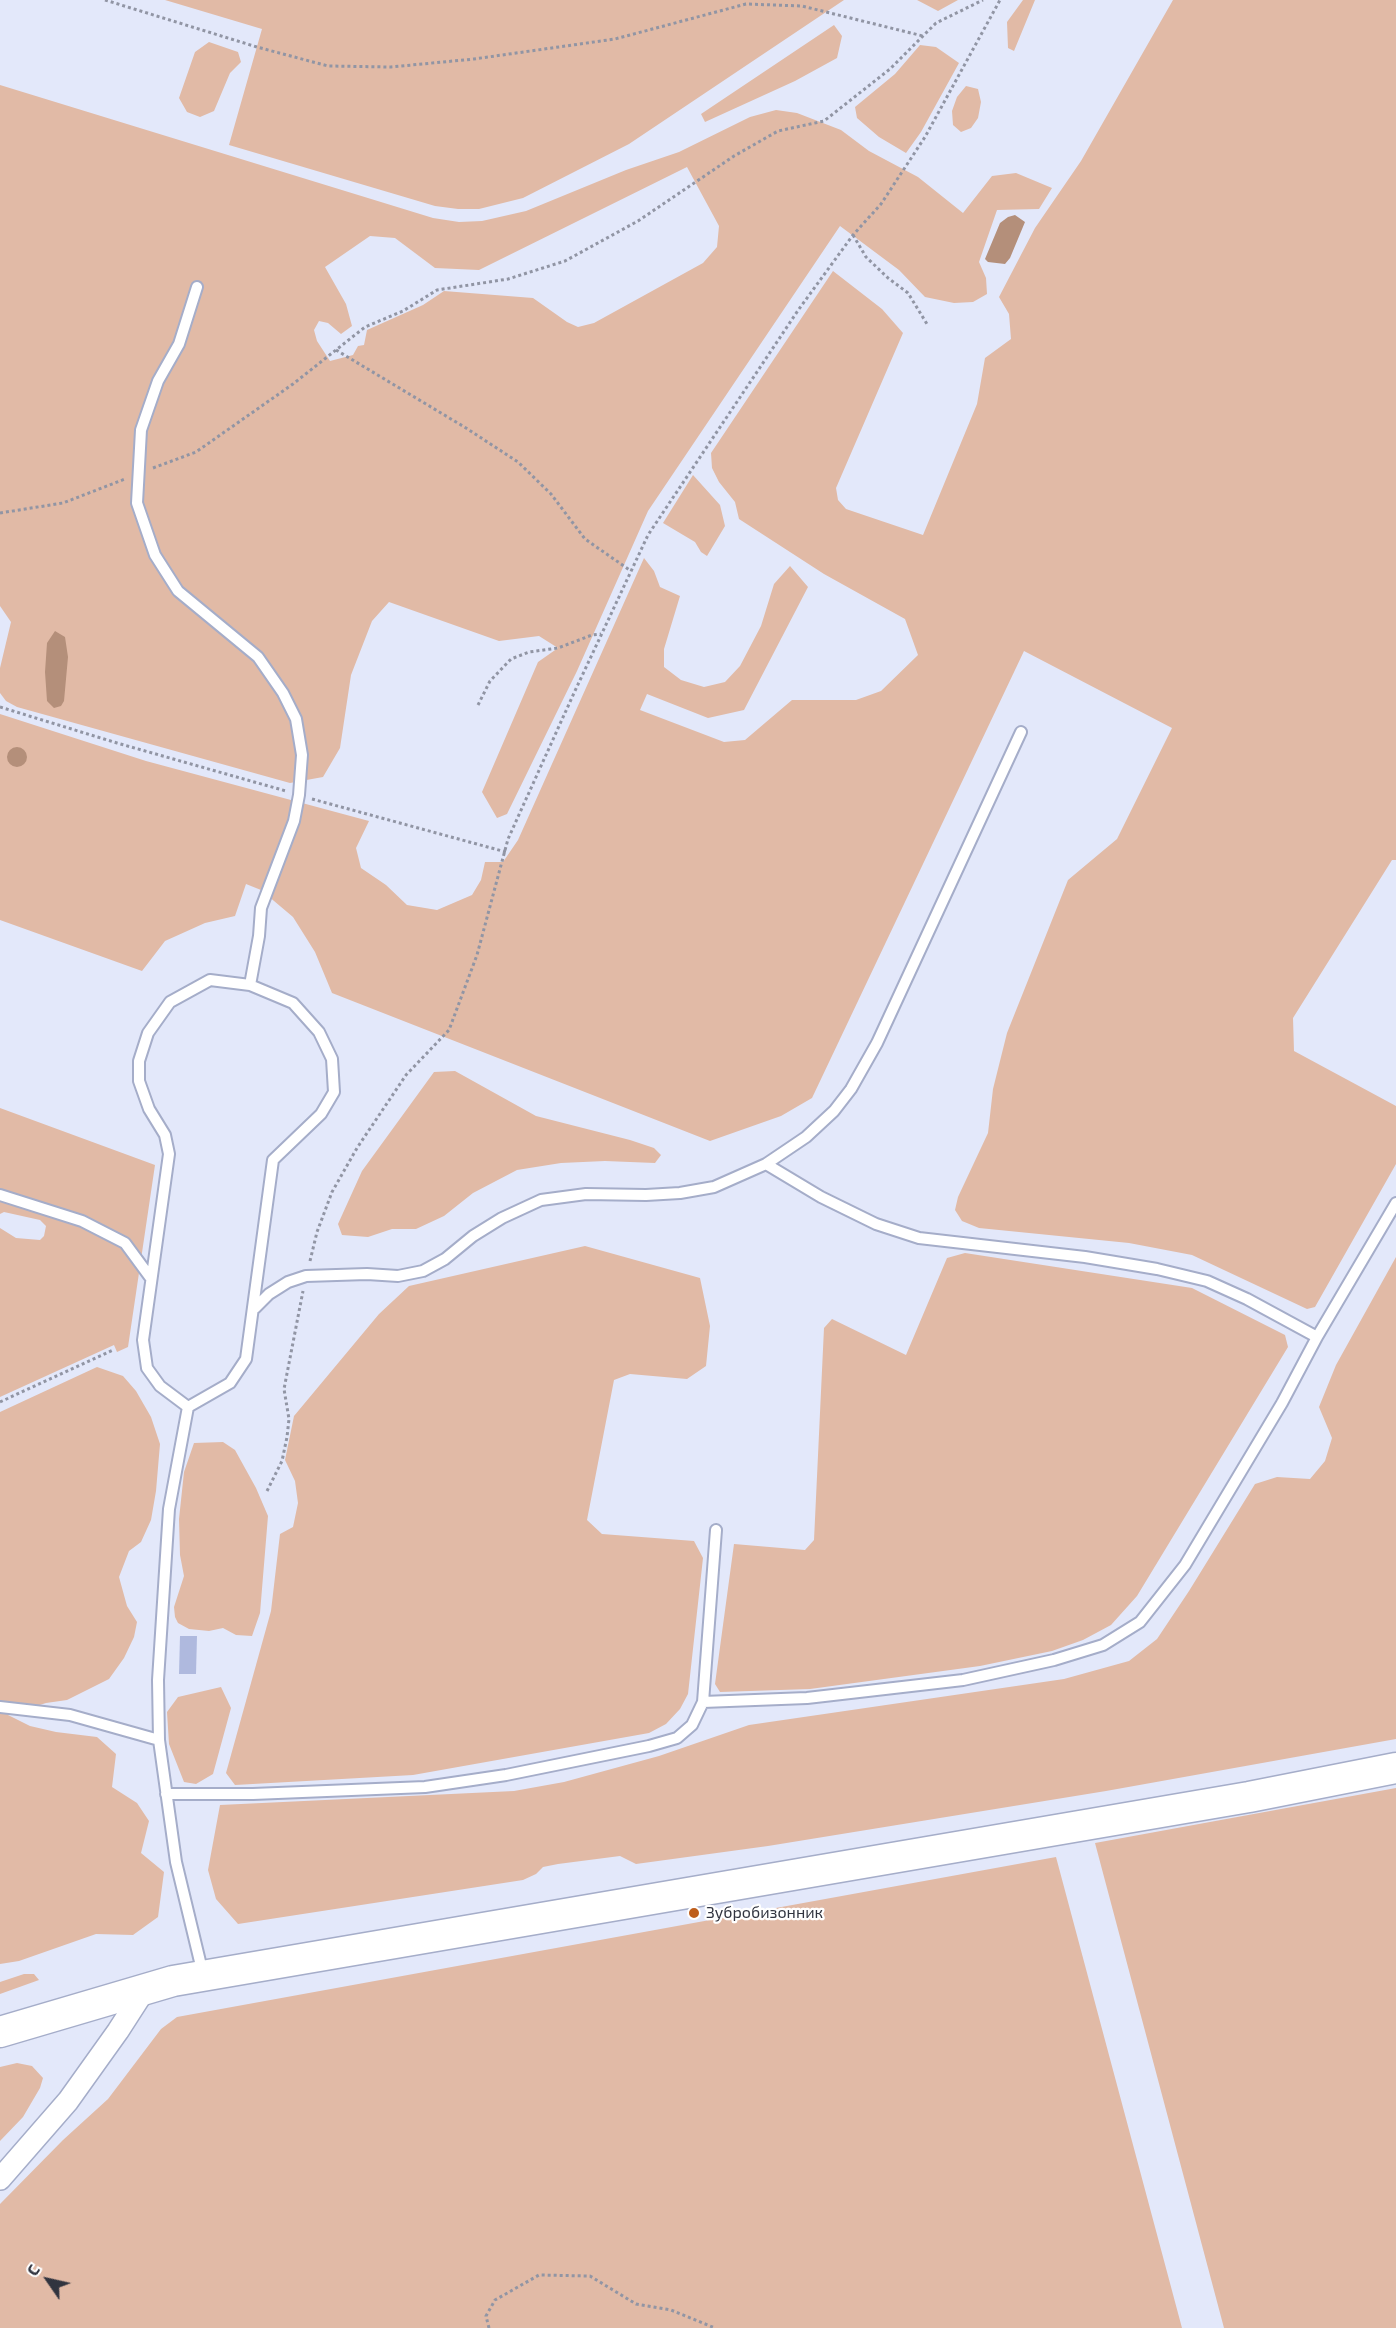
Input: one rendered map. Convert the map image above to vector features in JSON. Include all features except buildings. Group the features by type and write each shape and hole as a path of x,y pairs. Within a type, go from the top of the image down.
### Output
{"main road":[{"path":"0,2032 145,1989 203,1976 1249,1797 1396,1768"}],"street":[{"path":"0,2179 68,2101 145,1989"}],"lane":[{"path":"197,287 179,344 158,381 141,430 137,503 155,555 178,591 258,657 283,693 296,718 302,755 299,795 294,821 261,908 259,936 250,985"},
{"path":"255,1308 269,1294 288,1282 306,1276 368,1274 398,1276 423,1271 445,1259 502,1218 541,1200 586,1194 680,1193 714,1187 766,1164 806,1137 834,1111 856,1080 877,1043 1021,732"},
{"path":"188,1407 160,1386 147,1368 143,1341 150,1277 169,1154 165,1135 150,1109 139,1081 139,1060 148,1034 170,1002 210,980 250,985 293,1003 319,1032 332,1059 334,1092 321,1114 273,1160 255,1308 246,1359 230,1383 188,1407 169,1509 159,1669 159,1740 182,1891 203,1976"},
{"path":"766,1164 821,1197 876,1224 919,1238 1085,1257 1156,1269 1207,1281 1317,1337"},
{"path":"0,1195 82,1221 124,1243 150,1277"},
{"path":"703,1702 807,1698 963,1680 1054,1660 1103,1645 1140,1622 1185,1565 1282,1403 1317,1337 1396,1203"},
{"path":"166,1794 253,1794 425,1787 506,1775 649,1746 677,1738 692,1725 703,1702 716,1530"},
{"path":"0,1707 70,1714 159,1740"}],"path":[{"path":"105,0 327,66 391,67 474,59 615,39 746,4 802,6 923,36"},
{"path":"0,513 63,503 196,452 293,384 365,327 403,310 437,290 508,279 565,261 599,244 638,221 734,156 778,131 824,121 890,69 936,23 983,0"},
{"path":"267,1491 282,1461 287,1437 289,1419 285,1389 316,1232 332,1192 357,1148 406,1075 449,1030 477,955 508,839 648,535 697,459 853,235 881,204 925,137 1000,0"},
{"path":"853,235 866,257 888,279 908,293 927,324"},
{"path":"336,350 518,462 551,494 585,539 631,571"},
{"path":"478,705 490,681 511,659 529,652 558,648 592,635 601,634"},
{"path":"0,707 355,812 423,828 506,852"},
{"path":"0,1402 113,1350"},
{"path":"489,2328 486,2316 495,2300 539,2275 591,2276 636,2304 671,2310 715,2328"}],"shaded area":[{"path":"165,0 844,0 629,144 523,198 479,209 458,209 435,206 229,145 262,29"},
{"path":"917,0 958,0 938,11"},
{"path":"1023,0 1035,0 1014,51 1008,48 1007,22"},
{"path":"1173,0 1396,0 1396,860 1392,860 1293,1018 1294,1051 1396,1106 1396,1164 1315,1307 1307,1309 1192,1255 1129,1243 979,1228 962,1221 955,1210 958,1197 988,1133 993,1089 1007,1033 1068,880 1117,839 1172,728 1024,651 812,1098 781,1116 710,1141 332,993 315,952 293,917 261,890 246,884 235,916 205,923 165,941 142,971 0,920 0,714 146,761 369,821 356,848 361,868 386,885 407,905 437,910 472,895 481,880 485,862 503,862 518,840 644,558 654,571 660,587 680,596 664,649 664,667 681,680 704,687 725,682 740,666 761,626 774,584 790,566 808,587 744,710 708,718 647,694 640,710 724,742 745,740 792,700 856,700 881,691 918,655 905,619 824,574 739,519 735,502 719,482 712,468 711,453 833,271 882,309 903,333 836,488 838,500 846,509 923,535 977,404 985,358 1011,339 1009,314 999,297 1035,228 1081,161"},
{"path":"834,25 842,36 837,58 795,81 705,122 701,114"},
{"path":"209,42 238,52 241,62 230,73 214,111 200,117 187,112 179,98 195,52"},
{"path":"920,45 936,47 959,63 921,132 906,153 879,137 857,118 855,107 895,74"},
{"path":"0,85 433,218 459,222 482,221 526,211 626,170 679,152 750,117 776,110 797,113 841,130 869,151 918,177 963,213 992,176 1016,173 1052,188 1039,209 997,210 979,262 986,278 987,294 973,302 954,303 925,297 899,270 840,226 648,511 577,671 507,814 497,818 482,792 538,662 558,648 539,636 499,641 389,602 372,621 351,675 340,748 323,777 290,783 17,707 6,701 0,693 0,668 11,622 0,606","holes":["687,167 719,226 717,247 703,263 594,323 578,327 533,298 444,291 423,305 367,330 364,345 358,346 353,355 330,361 317,341 314,330 319,321 328,323 341,334 352,326 346,304 325,267 370,236 395,238 435,268 479,270"]},
{"path":"966,86 978,89 981,102 978,118 971,128 961,132 953,125 952,111 957,97"},
{"path":"1015,215 1025,222 1010,258 1005,264 988,262 985,259 1000,223"},
{"path":"693,475 720,505 725,526 707,556 701,552 695,542 663,523"},
{"path":"55,631 65,637 68,657 64,701 61,706 54,708 47,701 45,672 47,643"},
{"path":"17,747 24,750 27,757 24,764 17,767 10,764 7,757 10,750"},
{"path":"455,1071 536,1116 630,1140 654,1148 661,1155 655,1163 605,1161 561,1163 517,1170 473,1193 444,1216 416,1229 392,1229 368,1237 342,1235 338,1224 362,1171 434,1072"},
{"path":"0,1108 155,1165 128,1347 117,1352 114,1345 0,1397 0,1228 16,1238 40,1240 44,1236 46,1226 40,1220 4,1212 0,1214"},
{"path":"585,1246 700,1278 710,1326 706,1366 687,1379 630,1374 614,1380 587,1520 602,1534 694,1541 703,1558 688,1694 680,1709 666,1724 649,1733 413,1775 235,1785 226,1773 271,1611 280,1534 293,1527 298,1503 295,1481 285,1460 294,1416 379,1314 409,1286"},
{"path":"965,1253 1192,1288 1285,1335 1288,1347 1137,1596 1111,1625 1083,1640 1052,1651 980,1666 810,1689 720,1692 715,1684 734,1544 805,1550 814,1540 824,1328 832,1319 906,1355 947,1258"},
{"path":"1396,1257 1396,1739 1106,1791 768,1846 636,1864 620,1856 558,1864 543,1867 536,1874 523,1880 238,1924 216,1899 208,1870 220,1805 514,1791 564,1782 659,1756 749,1725 1064,1679 1129,1661 1157,1639 1255,1484 1277,1477 1310,1479 1325,1461 1332,1438 1319,1407 1336,1365"},
{"path":"97,1367 123,1376 136,1391 151,1417 160,1444 151,1520 141,1542 129,1551 119,1577 127,1606 137,1622 134,1637 124,1658 109,1679 67,1700 46,1703 8,1715 30,1726 97,1737 116,1754 112,1787 137,1803 149,1821 141,1853 164,1872 158,1917 133,1935 96,1934 19,1961 0,1964 0,1412"},
{"path":"223,1442 235,1450 268,1516 260,1613 252,1636 236,1635 223,1628 209,1631 189,1629 178,1623 175,1617 174,1607 184,1576 180,1555 179,1519 184,1472 194,1443"},
{"path":"221,1687 231,1708 213,1774 196,1784 184,1782 169,1744 167,1712 178,1697"},
{"path":"1396,1788 1396,2328 1224,2328 1095,1843"},
{"path":"1056,1857 1182,2328 0,2328 0,2204 63,2140 108,2099 161,2029 177,2017"},
{"path":"24,1974 34,1974 39,1980 0,1994 0,1982"},
{"path":"17,2063 32,2066 43,2078 40,2088 23,2117 0,2141 0,2067"}],"place":[{"name":"Зубробизонник","path":"694,1913"}]}
